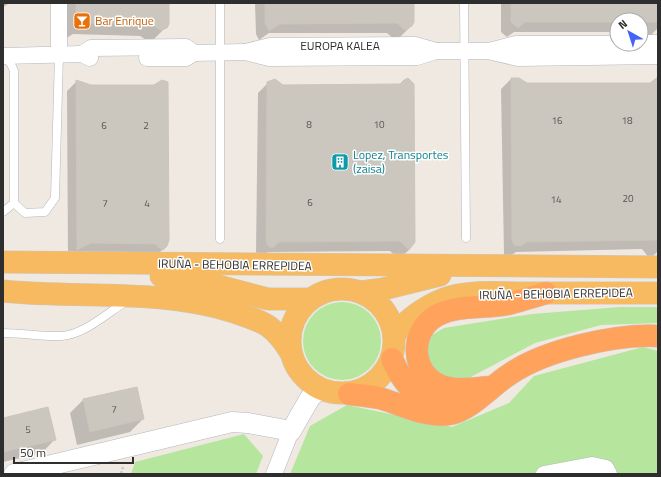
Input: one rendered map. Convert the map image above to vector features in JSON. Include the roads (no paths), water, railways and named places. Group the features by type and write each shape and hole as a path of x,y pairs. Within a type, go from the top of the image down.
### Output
{"highway":[{"name":"IRUÑA - BEHOBIA ERREPIDEA","path":"3,263 658,267"},
{"name":"IRUÑA - BEHOBIA ERREPIDEA","path":"3,263 28,269 64,274 164,277 211,284 268,299 311,299"},
{"name":"IRUÑA - BEHOBIA ERREPIDEA","path":"361,292 383,289 468,267"},
{"path":"291,353 291,328 302,307 311,299 322,293 335,289 348,289 361,292 372,298 383,308 391,320 395,334 395,347 392,359 385,372 376,382 363,390 349,394"},
{"path":"3,291 57,295 135,296 202,304 247,316 261,322 276,332 291,353 297,368 306,380 319,389 334,393 378,398 422,412 440,415 454,413 467,407 490,387 522,366 561,351 613,340 658,336"},
{"name":"IRUÑA - BEHOBIA ERREPIDEA","path":"395,334 416,314 445,299 460,295 489,293 658,293"},
{"path":"490,387 448,388 432,382 421,369 416,353 419,336 423,328 432,319 444,313 461,309 507,304 546,293"},
{"path":"392,359 406,385 414,392 424,397 437,399 454,398 490,387"}],"street":[{"path":"59,3 59,55"},
{"name":"EUROPA KALEA","path":"489,51 516,44 609,44"},
{"name":"EUROPA KALEA","path":"3,56 82,54 92,58 186,58 194,53 244,52 270,46 415,45 436,51 489,51 518,58 658,56"},
{"path":"274,474 291,432 310,398 319,389"},
{"path":"14,474 232,422 248,423 291,432"},
{"path":"544,474 592,465 606,468 609,474"}],"lane":[{"path":"220,3 220,240"},
{"path":"464,3 466,238"},
{"path":"3,56 11,64 14,71 14,203 25,213 45,212 55,198 59,55"},
{"path":"3,212 14,203"},
{"path":"3,333 62,336 73,333 94,324 135,296"}],"place":[{"name":"Bar Enrique","path":"82,21"},
{"name":"Lopez, Transportes (zaisa)","path":"340,162"}]}
